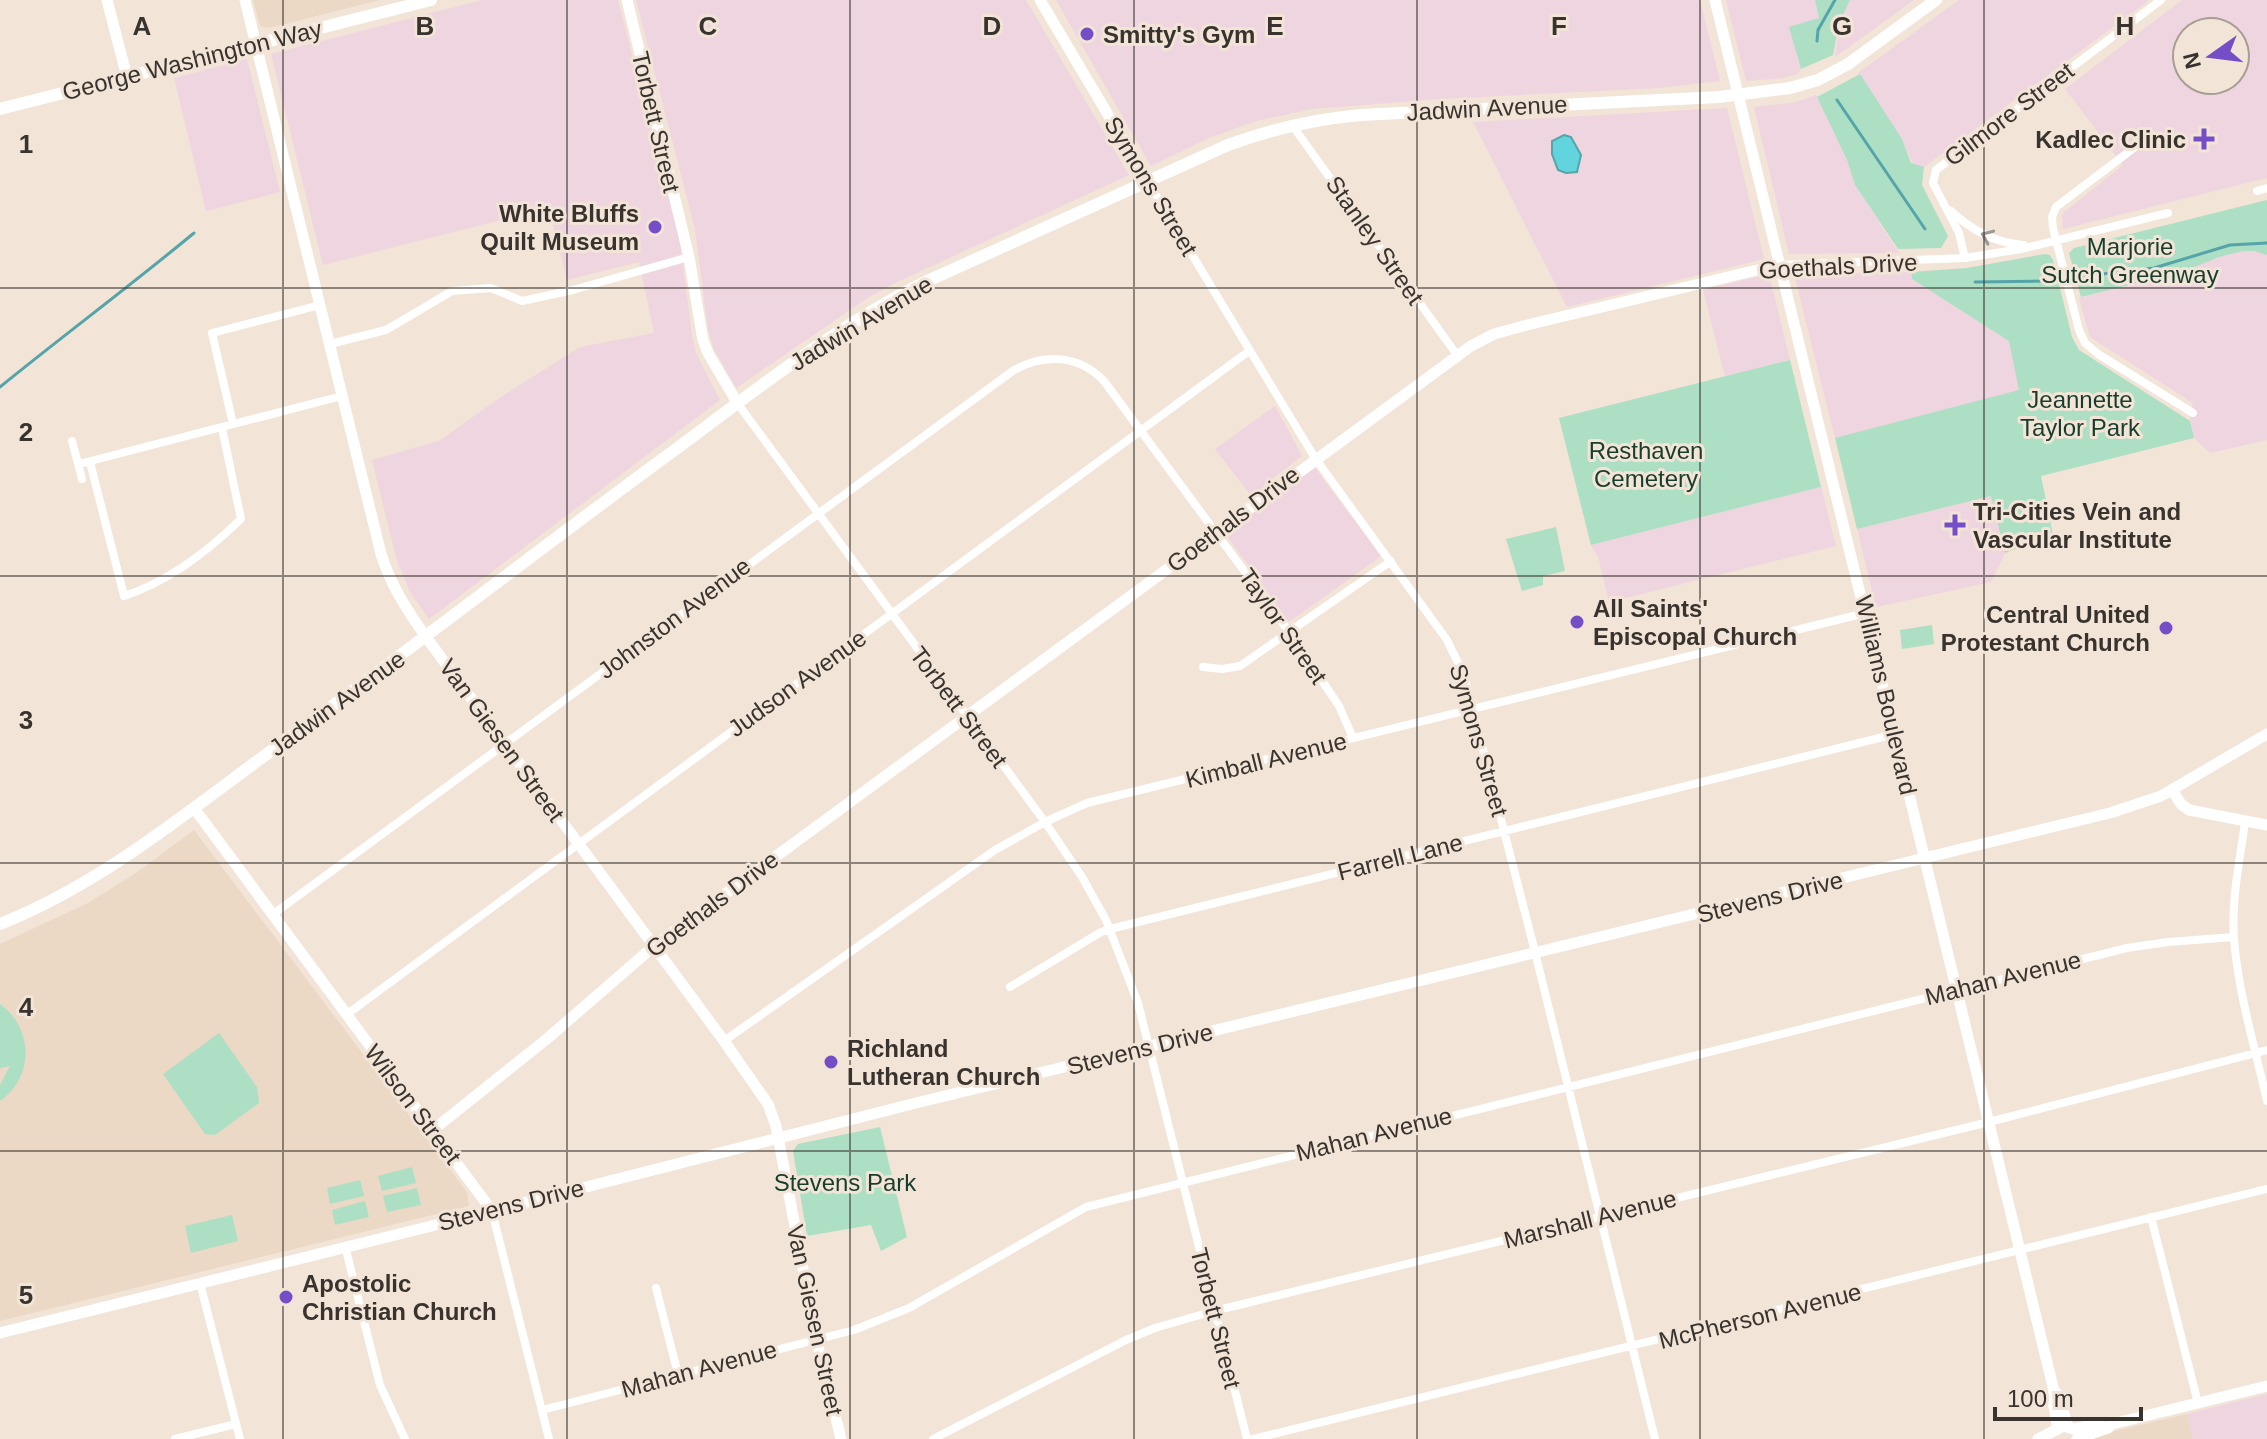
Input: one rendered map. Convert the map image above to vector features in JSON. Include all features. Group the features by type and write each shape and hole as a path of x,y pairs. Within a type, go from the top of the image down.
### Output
{"main road":[{"name":"George Washington Way","path":"0,109 431,0"},
{"name":"Jadwin Avenue","path":"0,924 89,880 194,808 738,404 904,292 1228,145 1292,125 1361,115 1738,95 1790,88 1818,80 1848,64 1936,0"}],"street":[{"path":"107,0 127,77"},
{"name":"Van Giesen Street","path":"245,0 385,567 400,600 426,637 768,1104 778,1138 816,1338 841,1439"},
{"name":"Torbett Street","path":"627,0 689,257 708,353 738,404 1045,822 1082,877 1110,929 1138,1003 1214,1311 1250,1439"},
{"name":"Symons Street","path":"1040,0 1315,458 1447,640 1464,675 1536,953 1655,1439"},
{"name":"Williams Boulevard","path":"1715,0 2054,1391 2052,1397 2066,1433"},
{"name":"Gilmore Street","path":"1965,258 1959,233 1932,178 1940,166 2159,0"},
{"name":"Stanley Street","path":"1292,125 1457,355"},
{"path":"2139,144 2056,207 2052,222 2085,343 2193,413"},
{"path":"2257,191 2267,188"},
{"path":"1943,202 1962,222 1988,237 2015,244 2042,244"},
{"name":"Goethals Drive","path":"433,1130 548,1038 654,946 1315,458 1483,339 1516,328 1778,265 1965,258 2056,241 2168,213"},
{"path":"330,344 386,330 452,291 491,288 522,301 689,257"},
{"path":"233,424 212,333 320,305"},
{"name":"Judson Avenue","path":"346,1015 1249,351"},
{"name":"Johnston Avenue","path":"272,915 1022,365 1039,359 1056,358 1088,368"},
{"name":"Taylor Street","path":"1088,368 1104,381 1290,633 1339,706 1353,738"},
{"path":"79,464 342,396"},
{"path":"90,462 124,596 149,588 216,543 241,519 222,428"},
{"path":"72,441 82,479"},
{"path":"1203,667 1222,669 1240,666 1391,561"},
{"name":"Kimball Avenue","path":"724,1041 995,850 1087,803 1866,613"},
{"name":"Farrell Lane","path":"1010,987 1110,929 1895,734"},
{"name":"Stevens Drive","path":"0,1333 778,1138 2124,809 2172,790 2267,734"},
{"path":"2172,790 2189,810 2267,825"},
{"name":"Wilson Street","path":"194,808 492,1211 549,1439"},
{"path":"2245,822 2237,879 2234,937 2267,1101"},
{"name":"Mahan Avenue","path":"542,1410 854,1330 909,1308 1086,1207 2127,948 2234,937"},
{"name":"Marshall Avenue","path":"933,1439 1155,1328 1989,1122 2267,1050"},
{"name":"McPherson Avenue","path":"1250,1439 2267,1189"},
{"path":"2151,1217 2198,1403"},
{"path":"345,1246 380,1385 405,1439"},
{"path":"200,1283 240,1439"},
{"path":"656,1288 678,1374"},
{"path":"2038,1439 2267,1386"},
{"path":"175,1439 236,1424"}],"shaded area":[{"path":"253,0 380,0 269,28 260,26"},
{"path":"482,0 618,0 680,243 696,353 720,400 429,619 410,592 397,561 372,460 439,441 580,347 654,333 639,262 567,280 549,208 323,265 271,54"},
{"path":"636,0 1026,0 1129,175 897,282 866,299 736,388 714,349 708,330 695,229"},
{"path":"1056,0 1700,0 1720,81 1659,88 1312,109 1256,121 1209,138 1151,166"},
{"path":"1726,0 1815,0 1819,18 1796,55 1801,69 1798,74 1746,81"},
{"path":"1850,0 1914,0 1835,57 1839,24"},
{"path":"1959,0 2148,1 1924,167 1914,166 1902,139 1858,73"},
{"path":"2182,0 2267,0 2267,178 2063,229 2062,214 2123,165 2065,89"},
{"path":"247,59 280,192 206,211 174,78"},
{"path":"1816,95 1847,160 1855,185 1899,253 1789,254 1754,107 1796,102"},
{"path":"1727,108 1764,259 1567,307 1473,122"},
{"path":"2243,251 2267,255 2267,440 2210,453 2194,438 2190,421 2193,403 2090,337 2079,298 2182,272"},
{"path":"1911,272 1912,279 2010,341 2020,391 1835,438 1794,274"},
{"path":"1769,274 1790,360 1725,377 1703,290"},
{"path":"1275,406 1302,456 1252,497 1215,449"},
{"path":"1315,468 1381,556 1289,622 1225,533"},
{"path":"1821,487 1836,546 1609,602 1598,557 1591,545"},
{"path":"1991,496 2005,553 1991,582 1876,607 1857,529"},
{"path":"194,830 467,1192 469,1206 0,1321 0,944 88,903 136,873"},
{"path":"2267,1394 2267,1439 2192,1439 2187,1414"},
{"path":"2187,1414 2192,1439 2079,1439 2102,1434"}],"green space":[{"path":"1815,0 1850,0 1839,24 1833,55 1801,69 1789,27 1819,18"},
{"path":"1860,74 1902,139 1911,163 1924,167 1922,185 1948,236 1941,248 1898,249 1855,185 1847,160 1817,97"},
{"name":"Marjorie Sutch Greenway","path":"2267,200 2267,255 2243,251 2182,272 2081,297 2069,253 2074,248"},
{"name":"Jeannette Taylor Park","path":"2045,254 2053,260 2072,337 2079,350 2190,421 2194,438 2041,476 2053,535 2005,553 1991,496 1857,529 1835,438 2019,390 2009,341 1912,279 1911,272 1967,268"},
{"name":"Resthaven Cemetery","path":"1790,360 1821,487 1591,545 1559,418"},
{"path":"1556,527 1565,571 1543,576 1543,585 1522,591 1506,539"},
{"path":"1932,625 1934,644 1902,649 1900,630"},
{"path":"0,1004 19,1026 26,1053 19,1079 0,1101 0,1085 10,1066 0,1068"},
{"path":"219,1033 257,1087 259,1103 215,1135 205,1134 163,1074"},
{"name":"Stevens Park","path":"880,1127 907,1237 881,1251 871,1225 807,1236 793,1151 798,1144"},
{"path":"412,1167 416,1183 382,1191 378,1176"},
{"path":"360,1180 364,1196 330,1204 327,1188"},
{"path":"417,1188 421,1205 387,1212 383,1196"},
{"path":"365,1201 369,1217 335,1225 332,1210"},
{"path":"232,1215 238,1241 191,1253 185,1226"}],"water":[{"path":"1564,135 1571,137 1581,155 1577,172 1558,170 1552,154 1552,141"}],"waterway":[{"path":"1817,41 1818,30 1835,0"},
{"path":"1837,100 1925,229"},
{"path":"0,387 194,233"},
{"path":"2085,276 2154,268 2230,245 2267,243"},
{"path":"1975,282 2046,281"}],"place":[{"name":"Smitty's Gym","path":"1087,34"},
{"name":"Kadlec Clinic","path":"2204,139"},
{"name":"White Bluffs Quilt Museum","path":"655,227"},
{"name":"Tri-Cities Vein and Vascular Institute","path":"1955,525"},
{"name":"All Saints' Episcopal Church","path":"1577,622"},
{"name":"Central United Protestant Church","path":"2166,628"},
{"name":"Richland Lutheran Church","path":"831,1062"},
{"name":"Apostolic Christian Church","path":"286,1297"}]}
